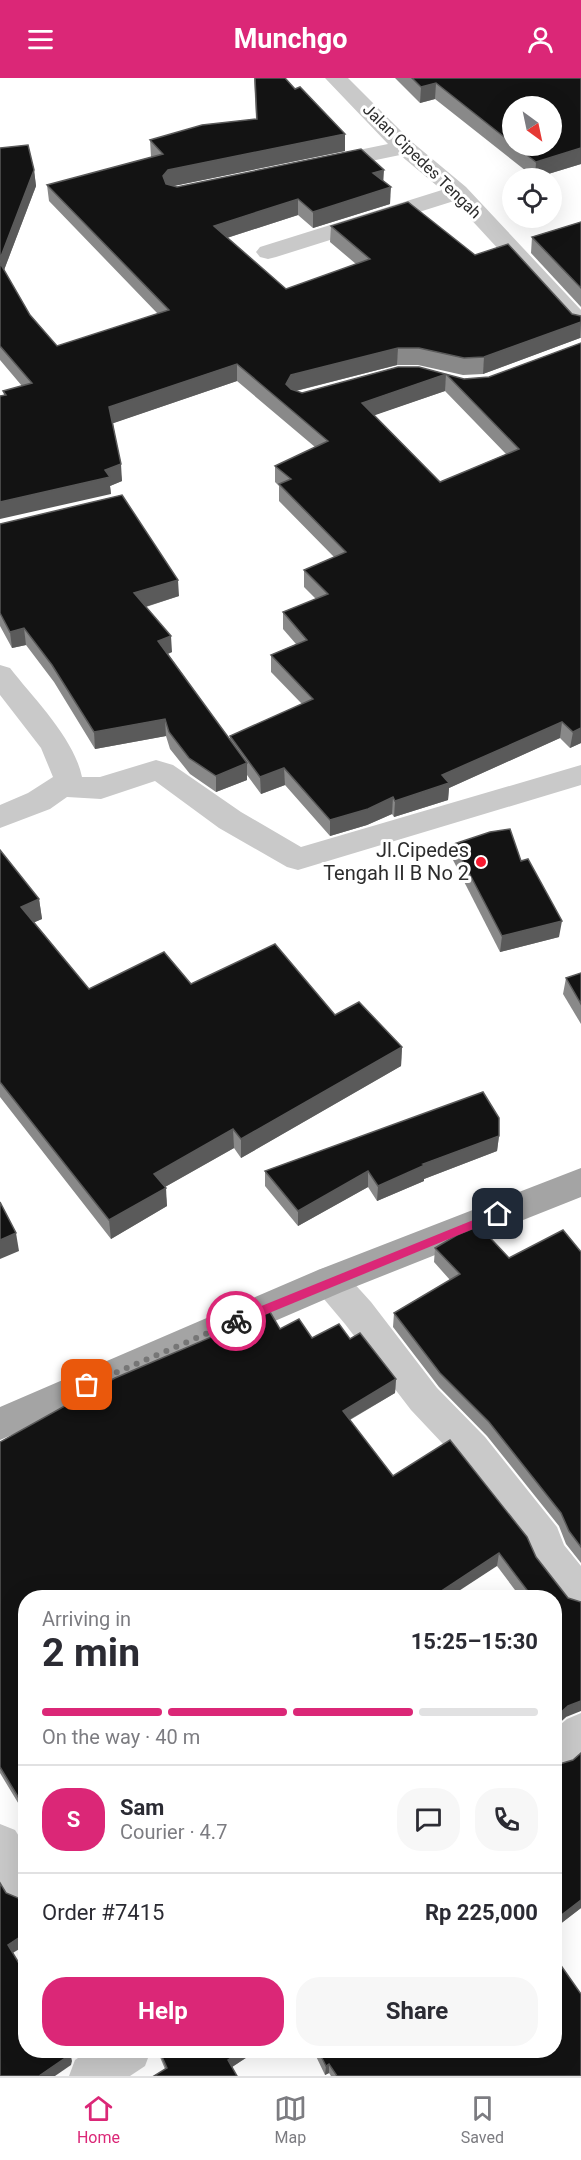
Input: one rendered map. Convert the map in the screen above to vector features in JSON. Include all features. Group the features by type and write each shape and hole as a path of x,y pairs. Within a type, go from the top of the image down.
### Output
{"main road":[{"path":"0,1424 330,1281 571,1186"}],"street":[{"name":"Jalan Cipedes Tengah","path":"336,78 404,147 458,192 581,324"},
{"path":"300,169 404,147"},
{"path":"268,252 458,192"},
{"path":"0,675 55,747 68,773 68,780 62,786 39,801 0,817"},
{"path":"62,786 101,788 156,770 168,774 230,820 294,858 328,858 471,827 581,798"},
{"path":"328,858 581,775"},
{"path":"330,1281 358,1313 424,1399 472,1449 536,1530 548,1547 549,1556 581,1596"},
{"path":"562,1749 581,1733"},
{"path":"0,1845 18,1874"}],"building":[{"path":"255,78 285,78 295,89 300,87 345,134 168,170 163,176 166,184 177,187 361,149 384,170 373,173 391,187 313,212 298,199 214,226 286,289 370,259 331,226 408,202 475,255 508,244 572,314 581,316 581,322 484,357 464,358 419,348 398,348 291,375 286,384 291,389 302,393 398,367 419,367 446,374 464,379 489,377 581,343 581,728 573,732 562,722 442,775 449,783 395,801 393,797 368,809 330,820 284,768 260,777 230,736 313,699 271,655 307,640 283,612 328,594 304,570 346,552 279,484 291,479 275,466 328,441 237,364 109,407 121,464 105,470 110,477 0,502 0,396 6,395 3,391 32,383 0,346 0,263 30,315 57,346 169,310 47,185 163,154 150,140 202,125 257,119","holes":["446,374 519,449 440,482 362,403"]},
{"path":"412,78 581,78 581,148 562,154 562,96 502,96 502,135 436,83 421,87"},
{"path":"28,145 34,170 0,259 0,148"},
{"path":"528,156 555,156 536,162"},
{"path":"581,222 581,288 532,237"},
{"path":"122,495 178,580 134,593 171,636 158,641 247,763 216,776 189,758 169,732 165,719 94,732 52,665 24,628 10,632 0,613 0,524"},
{"path":"510,829 521,861 528,859 562,921 502,936 454,844 490,832"},
{"path":"0,850 39,899 21,907 89,989 164,952 191,984 275,944 335,1015 359,1002 402,1047 241,1139 233,1129 154,1174 166,1188 109,1220 0,1082"},
{"path":"581,973 581,1004 566,978"},
{"path":"483,1092 499,1118 499,1136 423,1164 425,1165 378,1186 368,1171 298,1211 265,1171"},
{"path":"0,1202 16,1233 0,1240"},
{"path":"479,1226 509,1258 563,1230 581,1252 581,1547 569,1531 561,1513 489,1422 440,1373 394,1313 460,1274 435,1248"},
{"path":"270,1312 280,1329 299,1319 312,1338 339,1324 350,1339 360,1333 396,1379 343,1411 393,1476 450,1440 527,1537 536,1557 562,1590 527,1590 499,1553 443,1590 18,1590 18,1797 0,1767 0,1442 115,1378"},
{"path":"562,1590 568,1598 581,1602 581,1701 568,1706 562,1712"},
{"path":"581,1753 581,1900 562,1915 562,1763 573,1760"},
{"path":"0,1883 6,1893 18,1898 18,1938 8,1945 18,1962 18,2058 65,2058 39,2076 0,2076"},
{"path":"562,1967 581,1994 581,2076 337,2076 329,2064 326,2066 322,2058 562,2058"},
{"path":"163,2058 231,2058 228,2060 237,2076 154,2076 167,2068"}],"way so far":[{"path":"87,1385 236,1321"}],"place":[{"name":"Jl.Cipedes Tengah II B No 2","path":"481,862"}],"route":[{"path":"236,1321 498,1214"}]}
